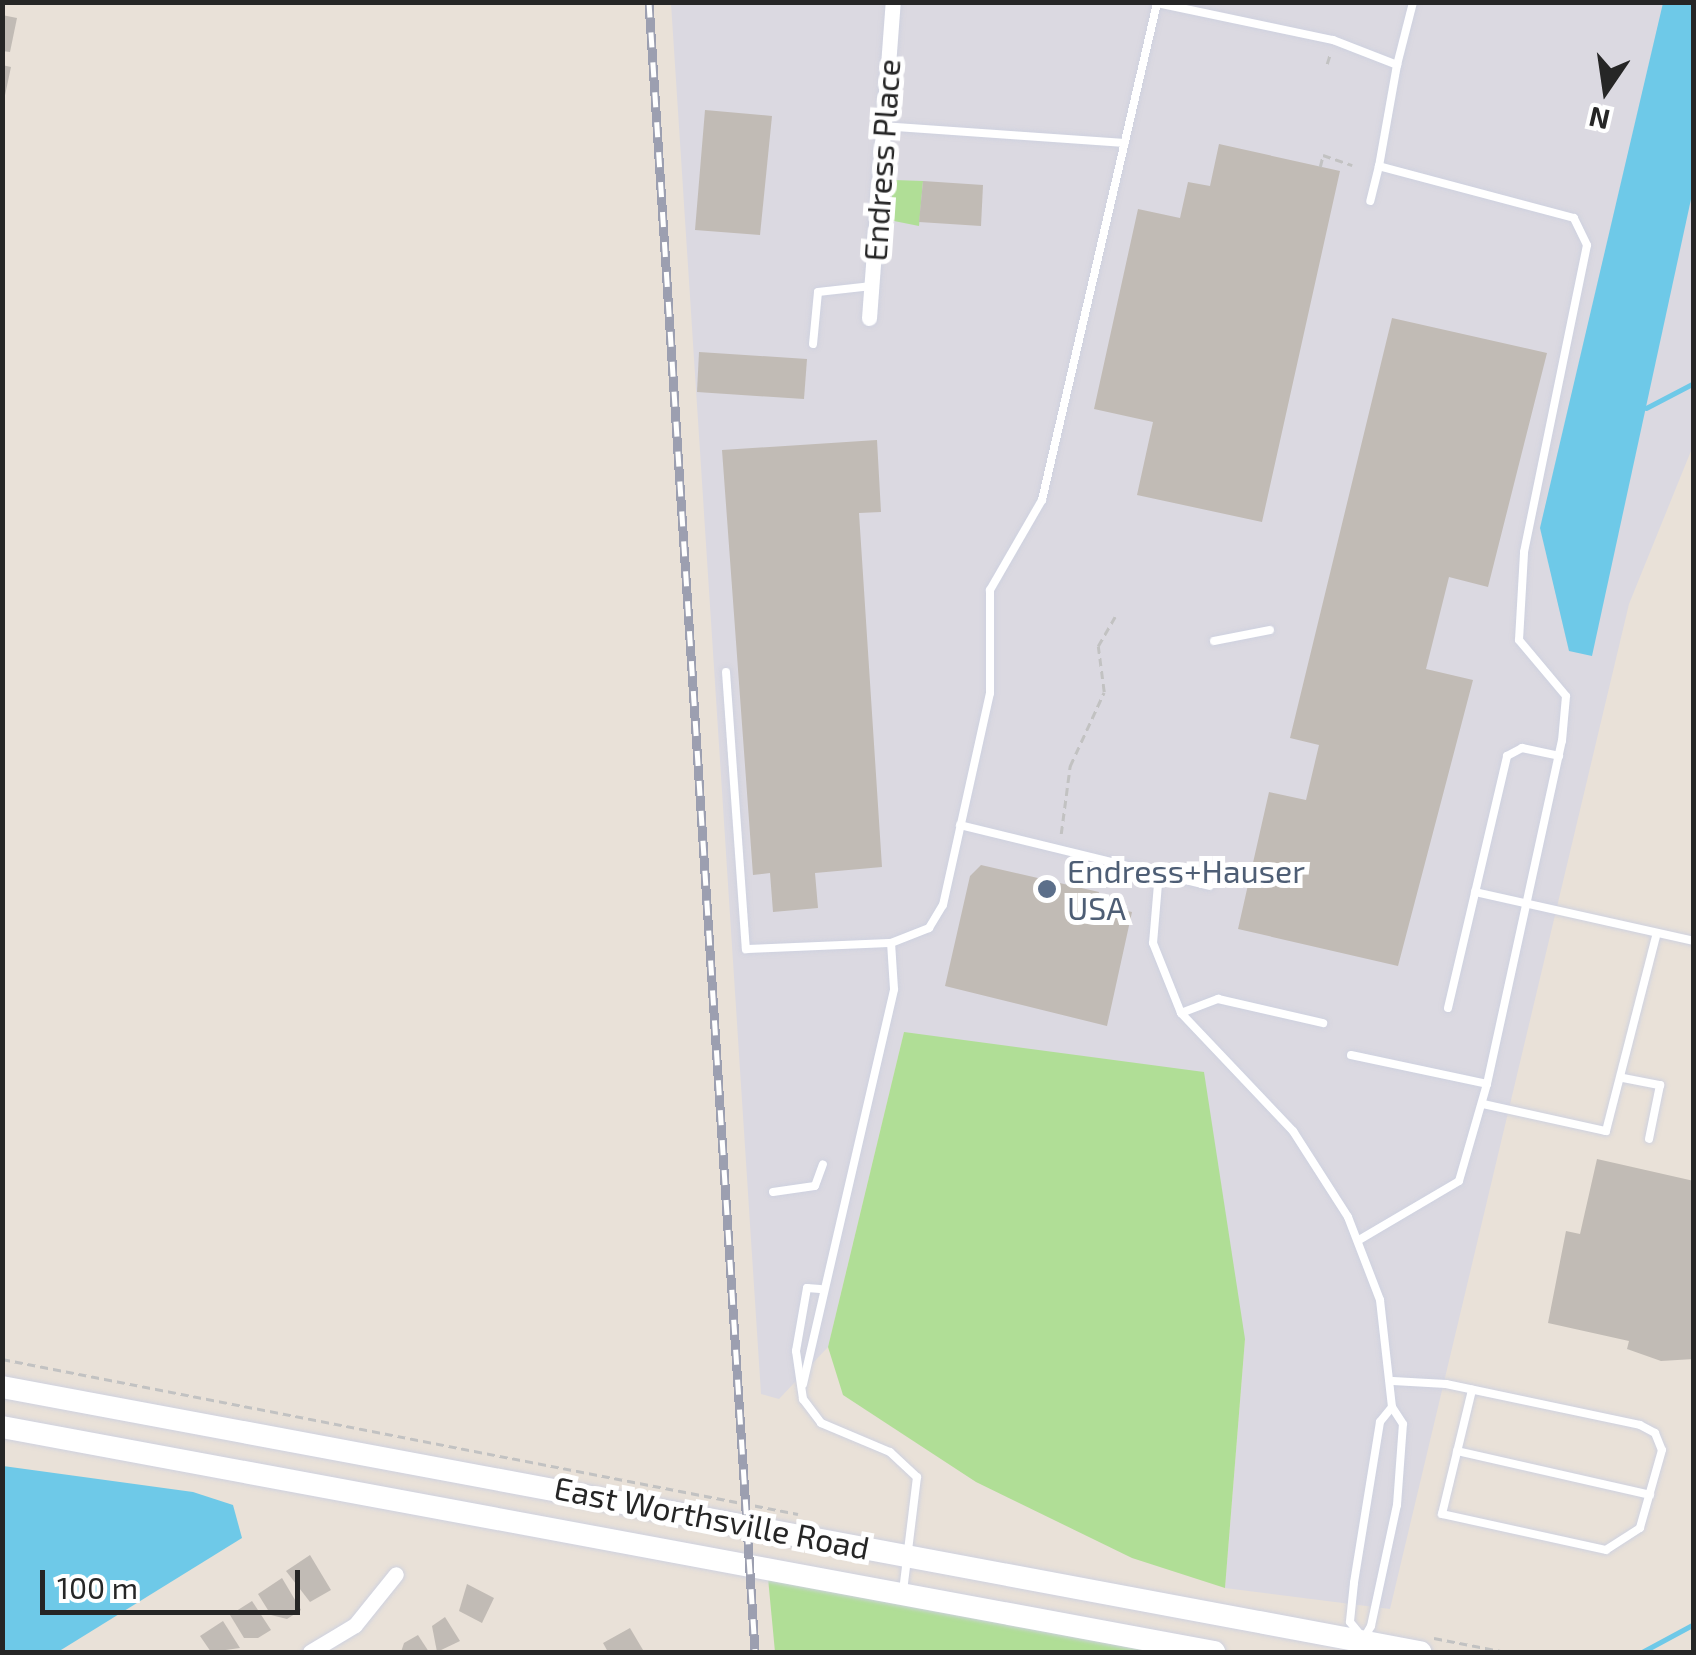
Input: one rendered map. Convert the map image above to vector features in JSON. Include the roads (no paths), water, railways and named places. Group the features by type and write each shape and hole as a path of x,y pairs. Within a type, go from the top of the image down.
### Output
{"main road":[{"name":"East Worthsville Road","path":"2,1387 912,1555 1358,1642 1425,1645"},
{"name":"East Worthsville Road","path":"2,1426 1214,1652"}],"street":[{"name":"Endress Place","path":"869,318 892,2"},
{"path":"310,1652 355,1625 396,1574"}],"lane":[{"path":"1370,201 1396,65 1413,2"},
{"path":"726,672 746,949 892,943 938,917 992,678 990,590 1042,500 1157,3 1332,40 1396,65"},
{"path":"882,126 1124,143"},
{"path":"1359,1240 1460,1181 1483,1104 1559,756 1566,696 1519,640 1524,552 1588,245 1574,218 1378,166"},
{"path":"813,344 818,292 872,286"},
{"path":"1214,641 1270,630"},
{"path":"1448,1008 1507,756 1522,748 1559,756"},
{"path":"960,824 1210,886"},
{"path":"1159,872 1152,943 1181,1013 1293,1131 1359,1240 1393,1382 1392,1407 1403,1424 1397,1505 1371,1626 1358,1642 1350,1622 1354,1583 1380,1422 1392,1407"},
{"path":"1476,892 1694,940"},
{"path":"1483,1104 1606,1130 1623,1078 1656,933"},
{"path":"802,1384 826,1310 820,1289 894,990 892,943"},
{"path":"1181,1013 1218,998 1323,1022"},
{"path":"1351,1056 1487,1084"},
{"path":"1623,1078 1660,1085 1649,1139"},
{"path":"773,1192 815,1186 823,1164"},
{"path":"820,1289 808,1288 796,1352 802,1384 821,1424 890,1452 917,1478 912,1555 903,1591"},
{"path":"1393,1382 1472,1390 1656,1433 1662,1450 1640,1528 1606,1550 1442,1514 1472,1390"},
{"path":"1457,1451 1650,1495"}],"water":[{"path":"1663,3 1693,3 1693,190 1592,656 1569,651 1540,528"},
{"path":"3,1466 193,1492 233,1505 242,1538 61,1650 3,1652"}],"waterway":[{"path":"1646,408 1694,383"},
{"path":"1642,1652 1694,1624"}],"railway":[{"path":"649,2 755,1652"}],"place":[{"name":"Endress+Hauser USA","path":"1047,889"}]}
